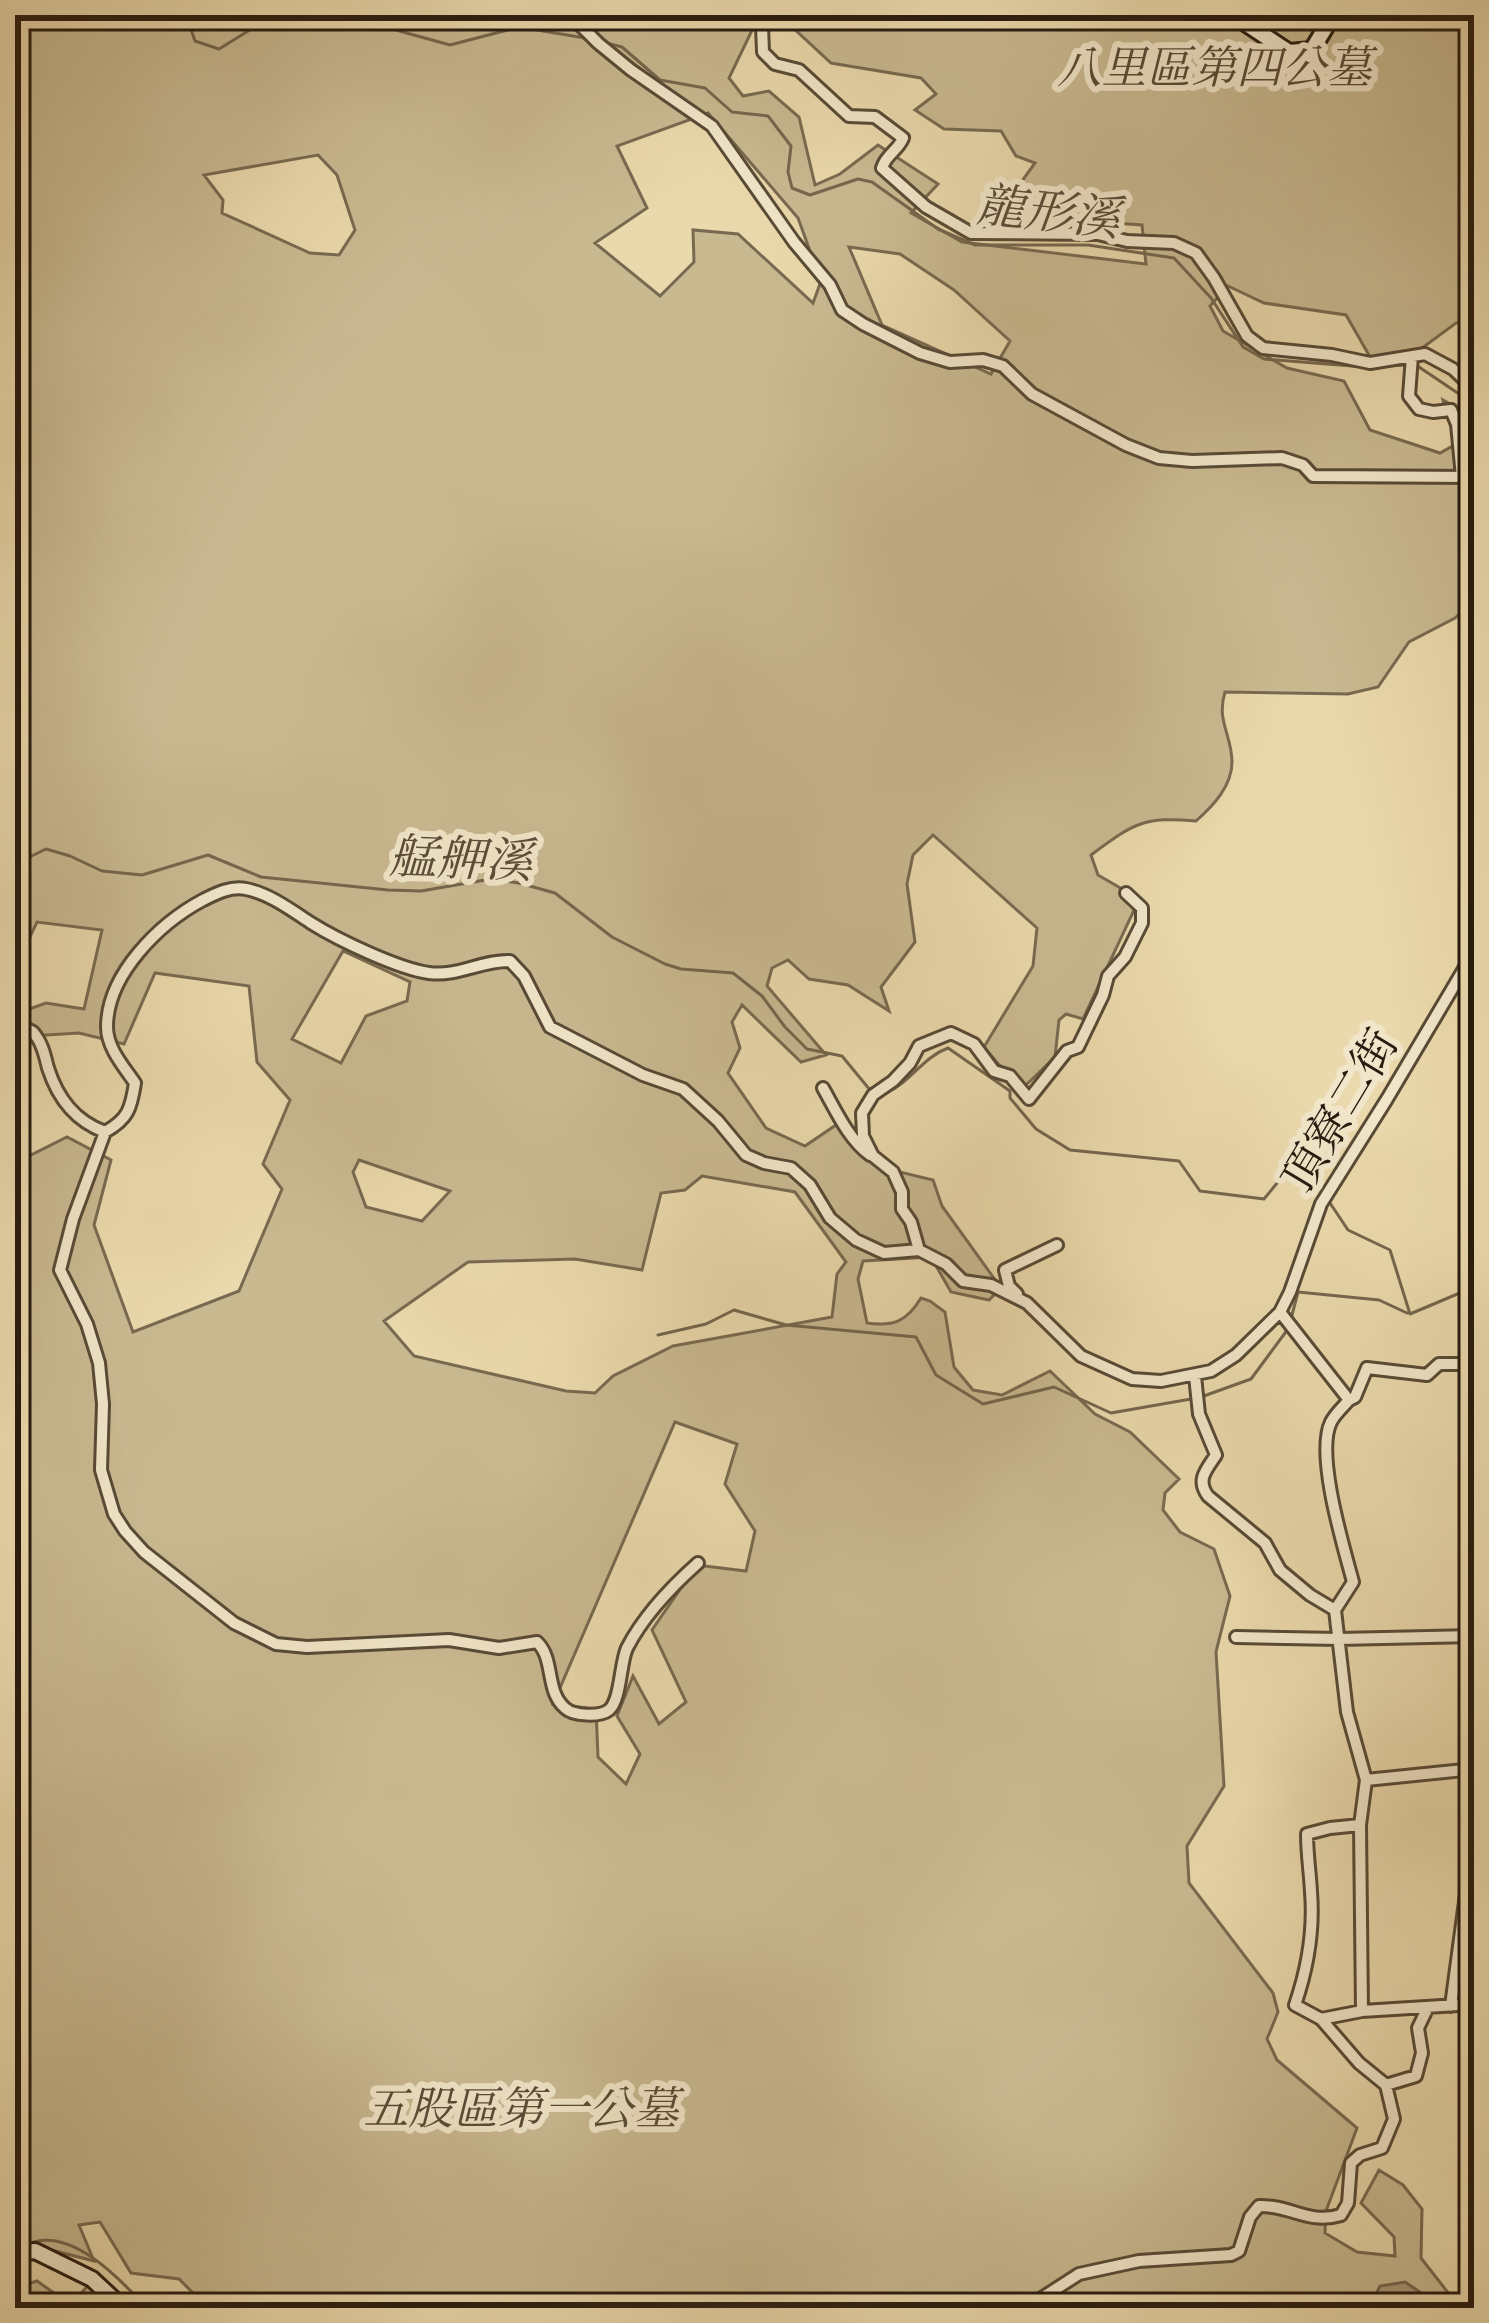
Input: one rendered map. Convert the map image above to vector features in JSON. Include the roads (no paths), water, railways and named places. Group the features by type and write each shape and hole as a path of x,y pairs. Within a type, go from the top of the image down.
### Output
{"street":[{"path":"570,15 631,70 712,126 830,285 842,310 920,353 950,362 983,360 1003,366 1032,394 1126,445 1159,458 1192,461 1282,458 1303,465 1313,476 1468,477 1451,410 1419,409 1409,396 1412,356"},
{"path":"758,15 763,52 775,64 799,70 849,116 875,117 903,137 882,168 952,225 989,235 1098,234 1126,241 1174,243 1196,253 1247,336 1263,349 1370,363 1425,354 1453,369 1474,389"},
{"path":"1233,15 1289,52 1312,50 1333,15"},
{"path":"698,1563 667,1590 626,1650 608,1711 574,1713 563,1707 552,1688 546,1651 537,1642 499,1648 449,1640 307,1647 276,1644 234,1623 124,1531 101,1470 99,1363 87,1324 60,1270 105,1132 122,1122 136,1084 108,1038 112,1000 150,939 182,912 222,890 245,889 281,903 357,948 427,973 455,973 493,960 510,962 524,976 550,1027 643,1075 683,1089 746,1155 791,1168 810,1185 830,1218 856,1240 884,1252 920,1250 946,1264 963,1281 992,1285 1027,1303"},
{"path":"873,1156 863,1136 862,1113 873,1095 910,1063 919,1046 951,1033 974,1044 994,1071 1010,1076 1029,1100 1067,1051 1078,1047 1108,976 1125,957 1142,923 1142,908 1126,892"},
{"name":"頂寮二街","path":"1196,1381 1236,1355 1280,1312 1321,1204 1474,952"},
{"path":"15,1024 33,1033 64,1101 83,1124 105,1132"},
{"path":"823,1088 864,1152 893,1172 920,1250"},
{"path":"1057,1245 1005,1270 1009,1286 1081,1356 1132,1379 1196,1381 1199,1414 1216,1455 1201,1479 1202,1487 1265,1543 1280,1570 1335,1610"},
{"path":"1280,1312 1349,1400"},
{"path":"1362,2011 1360,1826 1366,1780 1347,1712 1335,1610 1353,1582 1330,1496 1329,1424 1355,1397 1367,1368 1427,1375 1439,1364 1474,1364"},
{"path":"1236,1637 1474,1636"},
{"path":"1366,1780 1474,1769"},
{"path":"1012,2308 1031,2305 1079,2274 1139,2260 1231,2255 1239,2251 1250,2217 1259,2206 1277,2206 1324,2220 1341,2216 1348,2203 1351,2163 1382,2148 1394,2119 1386,2085 1321,2019 1295,2005 1310,1925 1307,1834 1360,1826"},
{"path":"1451,2006 1468,1879"},
{"path":"1321,2019 1362,2011 1474,2004"},
{"path":"1386,2085 1416,2076 1422,2053 1418,2028 1428,2007"},
{"path":"15,2253 35,2251 92,2279 123,2308"}],"waterway":[{"name":"龍形溪","path":"186,15 195,41 219,49 253,28 292,19 349,17 450,45 519,27 585,38"},
{"name":"龍形溪","path":"606,43 622,47 660,80 705,88 732,112 768,116 791,146 788,172 792,188 810,195 858,179 872,182 938,229 975,245 1088,245 1174,258 1211,298 1243,347 1264,359 1365,367"},
{"name":"龍形溪","path":"1380,366 1407,365"},
{"name":"龍形溪","path":"1416,365 1474,404"},
{"name":"艋舺溪","path":"15,864 46,849 102,871 142,875 208,855 261,877 388,890 421,891 491,879 519,883 555,893 612,937 665,964 733,973 762,996 807,1049 842,1056 870,1090"},
{"name":"艋舺溪","path":"886,1093 948,1048 1010,1091 1010,1098 1036,1129 1070,1150 1179,1161 1200,1191 1264,1199 1287,1171 1317,1179 1325,1194"},
{"name":"艋舺溪","path":"1330,1203 1348,1230 1390,1250 1410,1314 1474,1287"},
{"path":"1291,1319 1298,1292 1379,1300 1407,1313"},
{"path":"658,1335 706,1324 734,1310 786,1325 916,1337 936,1375 983,1404 1054,1387 1111,1413 1191,1399"},
{"path":"1201,1397 1251,1379 1288,1329"},
{"path":"26,2245 42,2240 76,2248 108,2270 147,2308"}],"park label":[{"name":"八里區第四公墓","path":"1214,67"},
{"name":"五股區第一公墓","path":"521,2108"}]}
